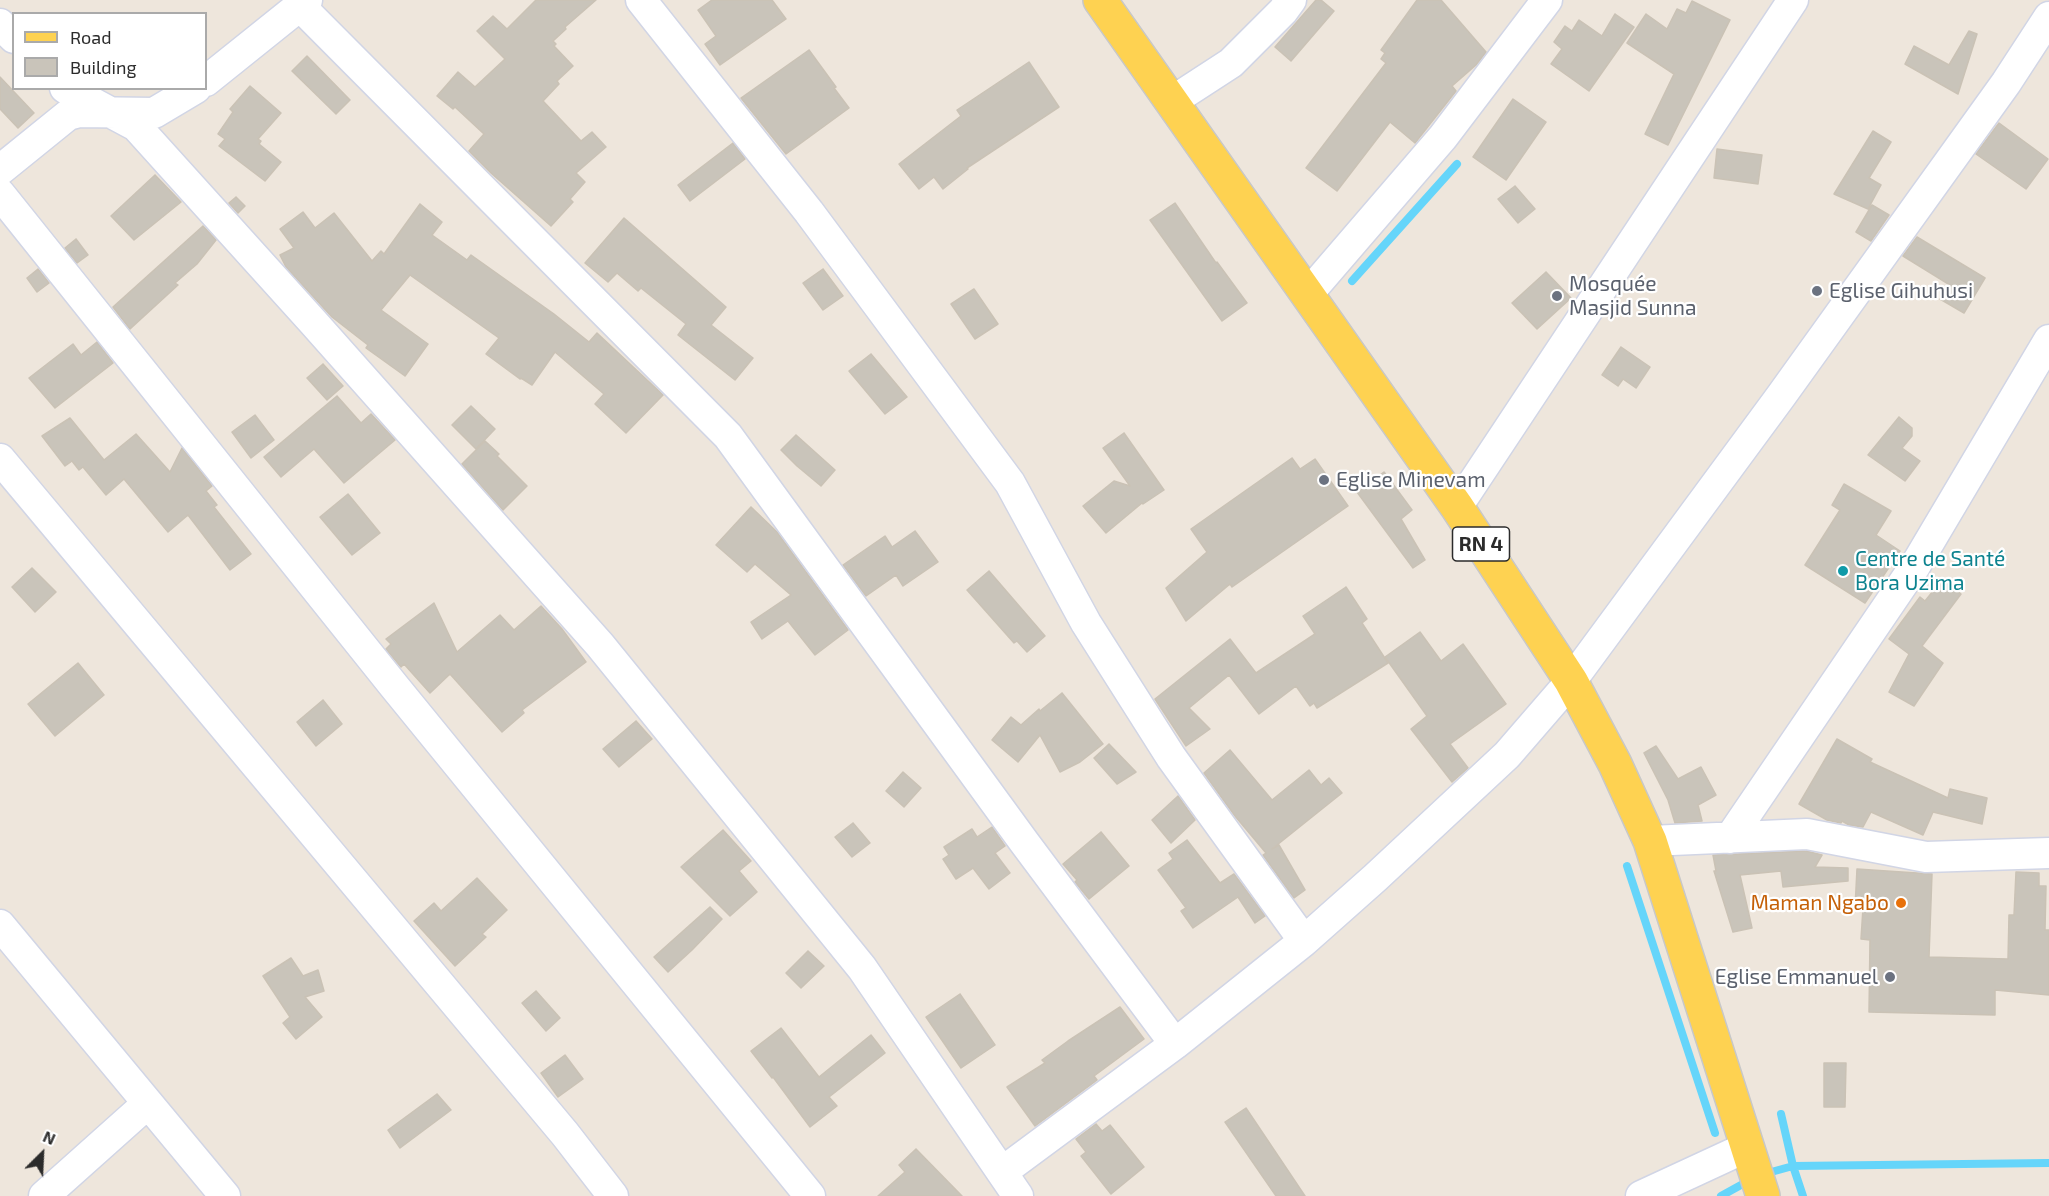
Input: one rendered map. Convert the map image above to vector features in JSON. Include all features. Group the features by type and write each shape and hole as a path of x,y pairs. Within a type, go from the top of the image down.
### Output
{"main road":[{"name":"RN 4","path":"1100,0 1457,507 1570,681 1615,764 1650,842 1763,1196"}],"street":[{"path":"641,0 809,213 1010,483 1086,622 1171,757 1304,941"},
{"path":"1171,102 1231,63 1292,0"},
{"path":"1306,295 1443,137 1547,0"},
{"path":"1457,507 1793,0"},
{"path":"207,80 303,3 728,436 1024,842 1175,1044"},
{"path":"69,90 136,126 329,339 600,645 862,968 1010,1184 1175,1044 1304,941 1507,755 1570,681 1781,396 2006,83 2049,18"},
{"path":"0,24 12,36"},
{"path":"0,170 68,115 79,112 154,112 192,90"},
{"path":"0,194 387,677 810,1196"},
{"path":"1730,838 1915,566 2049,340"},
{"path":"0,459 558,1125 613,1196"},
{"path":"1650,842 1807,834 1926,857 2049,853"},
{"path":"0,925 225,1196"},
{"path":"44,1196 147,1104"},
{"path":"1641,1196 1747,1148"}],"building":[{"path":"536,0 596,0 565,27 566,29 553,41 556,44 554,46 573,66 557,81 559,84 543,101 581,141 592,132 606,147 576,173 585,182 570,199 573,202 551,226 469,151 484,134 455,107 453,109 437,96 458,72 475,87 505,59 477,31 493,16 507,29"},
{"path":"712,0 772,0 786,19 720,65 705,44 716,36 698,10"},
{"path":"1316,0 1321,0 1334,11 1291,61 1275,47"},
{"path":"1417,0 1441,0 1486,52 1476,65 1452,86 1456,91 1415,143 1390,122 1337,191 1306,168 1386,63 1381,59 1385,53 1381,50"},
{"path":"1692,1 1730,20 1668,145 1645,134 1674,74 1627,43 1646,14 1667,29 1677,9 1686,13"},
{"path":"1615,14 1634,27 1589,91 1551,64 1562,49 1554,42 1565,26 1572,31 1579,20 1602,36"},
{"path":"1969,31 1977,34 1958,94 1905,64 1914,46 1949,65"},
{"path":"809,50 849,108 786,154 741,98"},
{"path":"307,56 350,100 336,114 292,71"},
{"path":"1029,62 1059,107 967,168 943,189 934,177 919,189 899,164 961,116 957,110"},
{"path":"0,77 34,113 18,128 0,109"},
{"path":"250,86 281,113 258,139 261,141 259,144 281,162 265,181 219,146 225,139 218,134 233,112 230,109"},
{"path":"1513,99 1546,122 1506,180 1473,157"},
{"path":"1999,123 2048,159 2026,189 1976,154"},
{"path":"1873,131 1891,142 1869,178 1881,185 1868,209 1834,194"},
{"path":"733,143 745,159 690,201 678,185"},
{"path":"1717,149 1762,155 1758,184 1714,178"},
{"path":"155,175 181,202 134,240 111,216"},
{"path":"1515,186 1535,209 1518,223 1498,199"},
{"path":"236,197 245,206 238,213 229,203"},
{"path":"1175,203 1247,303 1222,321 1150,220"},
{"path":"420,204 442,222 432,235 467,260 471,255 589,342 597,333 663,395 626,433 595,404 604,394 555,352 532,385 520,379 486,354 499,338 410,275 381,310 428,344 405,376 366,348 368,345 332,317 286,267 280,255 294,248 280,229 303,212 315,228 334,213 372,261 381,251 384,254"},
{"path":"1872,205 1889,215 1871,241 1856,232"},
{"path":"624,218 726,307 711,325 753,358 735,380 678,335 686,324 641,288 638,291 617,273 608,282 585,263"},
{"path":"203,226 216,240 197,264 175,283 178,285 130,329 113,307"},
{"path":"1917,237 1985,278 1964,313 1940,299 1950,285 1903,256"},
{"path":"76,239 88,255 77,263 65,248"},
{"path":"38,269 49,283 37,292 27,278"},
{"path":"823,269 843,296 823,310 803,283"},
{"path":"1546,272 1571,298 1537,329 1512,303"},
{"path":"974,289 998,324 975,339 951,304"},
{"path":"97,342 113,363 55,408 29,378 73,344 81,355"},
{"path":"1621,347 1650,367 1636,388 1623,379 1618,386 1602,375"},
{"path":"871,354 907,397 885,414 849,371"},
{"path":"323,364 343,386 327,400 307,378"},
{"path":"337,396 361,423 371,414 395,440 344,483 314,449 281,477 264,457"},
{"path":"471,406 495,429 476,449 452,425"},
{"path":"255,415 274,440 251,458 232,432"},
{"path":"1899,417 1912,428 1912,436 1902,448 1920,461 1905,481 1868,455"},
{"path":"70,418 104,460 136,434 170,472 182,448 212,486 206,491 217,505 214,507 251,554 230,570 188,515 168,532 124,479 106,495 83,467 79,470 72,461 65,466 42,436"},
{"path":"1124,433 1164,490 1142,503 1106,533 1083,506 1114,481 1130,486 1103,448"},
{"path":"796,435 835,470 821,486 781,450"},
{"path":"485,441 527,486 503,510 462,464"},
{"path":"1292,458 1300,469 1315,459 1348,506 1232,587 1230,584 1186,621 1166,588 1207,552 1191,529"},
{"path":"1384,472 1412,510 1401,519 1425,560 1413,568 1357,492"},
{"path":"1844,484 1891,511 1876,535 1900,551 1865,603 1805,565 1840,510 1832,505"},
{"path":"348,494 380,533 352,555 320,517"},
{"path":"751,507 777,532 848,630 815,655 788,621 762,639 751,622 791,595 755,564 747,572 716,545"},
{"path":"915,531 938,562 903,586 896,575 866,596 843,565 885,536 892,547"},
{"path":"32,568 56,592 35,612 12,587"},
{"path":"989,571 1045,636 1027,652 1017,641 1014,643 967,590"},
{"path":"1942,580 1961,594 1922,646 1943,663 1914,706 1889,692 1909,654 1889,639 1920,597 1925,601"},
{"path":"1346,587 1367,619 1362,623 1388,663 1317,708 1314,703 1310,706 1296,686 1259,714 1229,675 1189,708 1210,729 1186,746 1155,699 1230,639 1256,673 1315,634 1303,616"},
{"path":"434,603 457,652 500,615 514,630 541,606 562,629 586,662 522,710 524,713 502,732 450,674 430,693 404,664 401,667 386,649 391,644 386,639"},
{"path":"1420,632 1441,661 1463,644 1506,704 1450,744 1468,768 1452,782 1411,729 1427,716 1385,657"},
{"path":"78,663 104,695 55,736 28,704"},
{"path":"1062,693 1103,744 1080,762 1060,772 1040,735 1018,762 992,740 1011,717 1021,725"},
{"path":"323,700 342,724 316,746 297,722"},
{"path":"636,721 652,739 619,767 603,749"},
{"path":"1837,739 1872,759 1870,762 1948,798 1950,789 1987,798 1982,824 1933,812 1923,835 1871,812 1863,827 1849,825 1842,821 1841,823 1827,820 1799,804"},
{"path":"1109,744 1136,772 1117,784 1094,758"},
{"path":"1656,746 1678,779 1701,767 1716,795 1698,805 1702,821 1675,823 1668,800 1644,753"},
{"path":"1230,750 1272,800 1309,770 1321,785 1329,778 1342,793 1272,849 1279,845 1305,890 1294,898 1263,855 1266,853 1235,816 1204,773"},
{"path":"903,772 921,788 904,807 886,791"},
{"path":"1178,796 1195,820 1171,843 1152,820"},
{"path":"853,823 870,843 852,857 835,837"},
{"path":"992,827 1005,846 995,853 1010,873 989,889 973,868 956,879 943,859 949,855 944,847 972,829 977,837"},
{"path":"723,830 751,861 739,871 757,892 730,916 681,867"},
{"path":"1101,832 1129,866 1089,899 1063,864"},
{"path":"1187,840 1220,883 1234,874 1265,916 1255,923 1238,897 1193,928 1181,911 1186,908 1158,870 1173,859 1169,853"},
{"path":"1806,851 1822,855 1815,867 1848,868 1848,881 1783,887 1781,871 1740,875 1752,928 1733,932 1714,871 1716,871 1713,855"},
{"path":"1857,869 1932,874 1929,957 2008,959 2009,915 2014,915 2016,872 2039,873 2039,886 2046,886 2045,930 2049,930 2049,995 1995,990 1995,1015 1869,1012 1870,940 1861,939 1863,908 1855,908"},
{"path":"477,878 507,910 482,934 486,937 455,966 414,921 434,903 441,911"},
{"path":"710,907 722,919 668,972 654,957"},
{"path":"808,951 824,966 801,988 786,973"},
{"path":"291,958 303,976 318,970 324,991 305,997 322,1017 296,1039 283,1023 290,1017 263,976"},
{"path":"536,991 560,1018 546,1031 522,1003"},
{"path":"960,994 995,1045 961,1068 926,1017"},
{"path":"1120,1007 1144,1039 1094,1076 1097,1080 1035,1126 1007,1087 1045,1063 1042,1060"},
{"path":"781,1028 819,1077 871,1035 885,1053 829,1097 837,1106 810,1127 751,1051"},
{"path":"565,1055 583,1079 558,1097 541,1073"},
{"path":"1824,1063 1846,1063 1845,1107 1824,1107"},
{"path":"437,1094 451,1110 400,1148 388,1130"},
{"path":"1246,1108 1305,1196 1276,1196 1225,1122"},
{"path":"1096,1124 1102,1131 1110,1125 1144,1167 1111,1194 1081,1156 1086,1152 1076,1139"},
{"path":"916,1149 962,1196 878,1196 905,1172 899,1165"}],"waterway":[{"path":"1352,281 1457,164"},
{"path":"1627,866 1715,1133"},
{"path":"1781,1114 1793,1166 1803,1196"},
{"path":"1764,1174 1793,1166 2049,1163"},
{"path":"1721,1196 1750,1180"}],"place":[{"name":"Eglise Gihuhusi","path":"1817,291"},
{"name":"Mosquée Masjid Sunna","path":"1557,296"},
{"name":"Eglise Minevam","path":"1324,480"},
{"name":"Centre de Santé Bora Uzima","path":"1843,571"},
{"name":"Maman Ngabo","path":"1901,903"},
{"name":"Eglise Emmanuel","path":"1890,977"}]}
